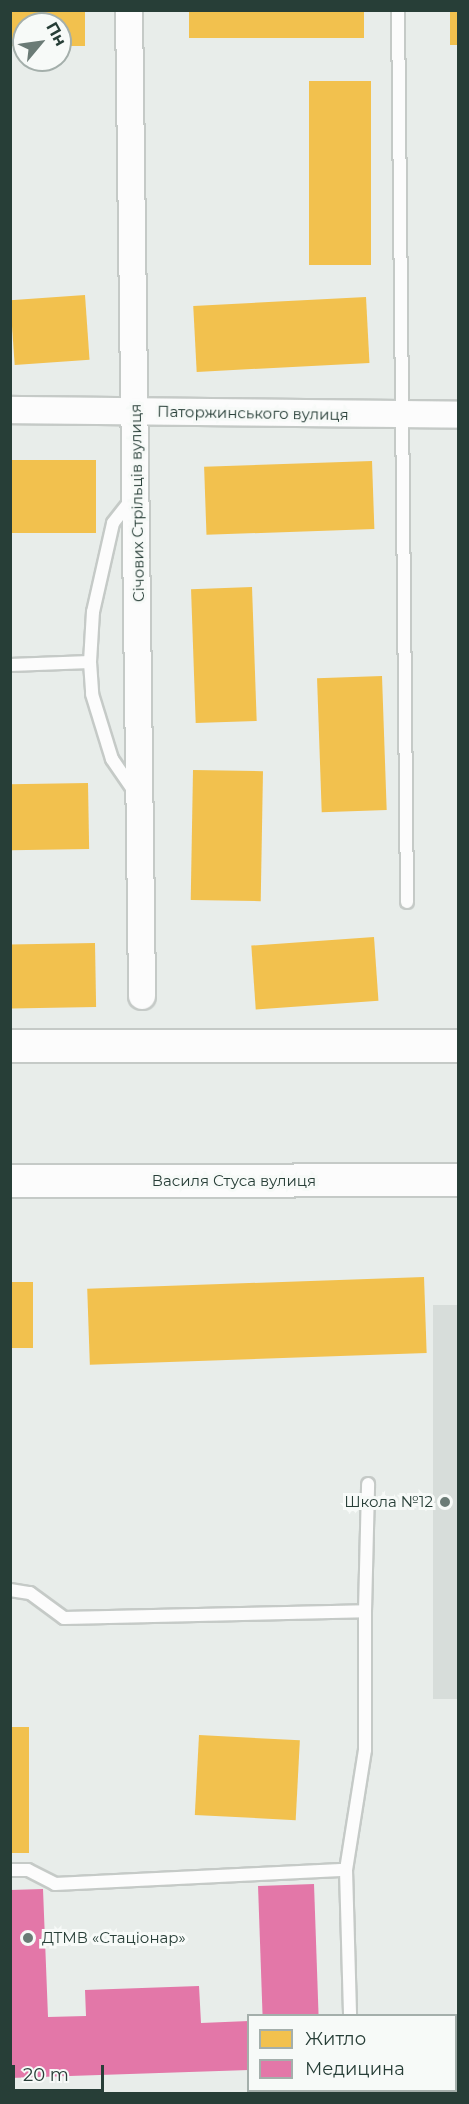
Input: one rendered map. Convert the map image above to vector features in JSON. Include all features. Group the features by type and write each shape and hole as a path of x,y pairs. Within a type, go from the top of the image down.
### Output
{"street":[{"name":"Січових Стрільців вулиця","path":"129,10 142,996"},
{"name":"Паторжинського вулиця","path":"10,410 459,415"},
{"path":"10,1046 459,1046"},
{"name":"Василя Стуса вулиця","path":"10,1181 459,1180"}],"lane":[{"path":"398,10 407,902"},
{"path":"137,492 113,523 93,612 90,662 92,694 112,759 140,799"},
{"path":"10,665 90,662"},
{"path":"350,2014 346,1869 365,1750 368,1484"},
{"path":"10,1590 30,1593 64,1618 365,1611"},
{"path":"10,1870 28,1869 55,1884 346,1869"}],"shaded area":[{"name":"Школа №12","path":"433,1305 458,1305 458,1699 433,1699"}],"building: Житло":[{"path":"10,10 85,10 85,46 72,46 72,12 12,12 12,46 10,46"},
{"path":"189,10 364,10 364,38 189,38"},
{"path":"450,10 458,10 458,45 450,45"},
{"path":"309,81 371,81 371,265 309,265"},
{"path":"85,295 90,360 15,365 10,300"},
{"path":"366,297 369,363 197,372 193,306"},
{"path":"10,460 96,460 96,533 10,533"},
{"path":"372,461 374,529 206,535 204,467"},
{"path":"252,587 257,721 196,723 191,589"},
{"path":"382,676 387,810 322,812 317,678"},
{"path":"193,770 263,771 261,901 191,900"},
{"path":"88,783 89,849 11,850 10,784"},
{"path":"374,937 378,1001 256,1009 251,946"},
{"path":"95,943 96,1007 11,1008 10,944"},
{"path":"424,1277 427,1353 90,1365 87,1289"},
{"path":"10,1282 33,1282 33,1348 10,1348"},
{"path":"10,1727 29,1727 29,1853 10,1853"},
{"path":"199,1735 300,1740 296,1820 195,1815"}],"building: Медицина":[{"path":"314,1884 319,2014 263,2014 258,1886"},
{"name":"ДТМВ «Стаціонар»","path":"43,1889 48,2017 86,2016 85,1990 199,1986 201,2023 247,2021 247,2070 10,2078 10,1890"}],"place":[{"name":"Школа №12","path":"445,1502"},
{"name":"ДТМВ «Стаціонар»","path":"28,1938"}]}
